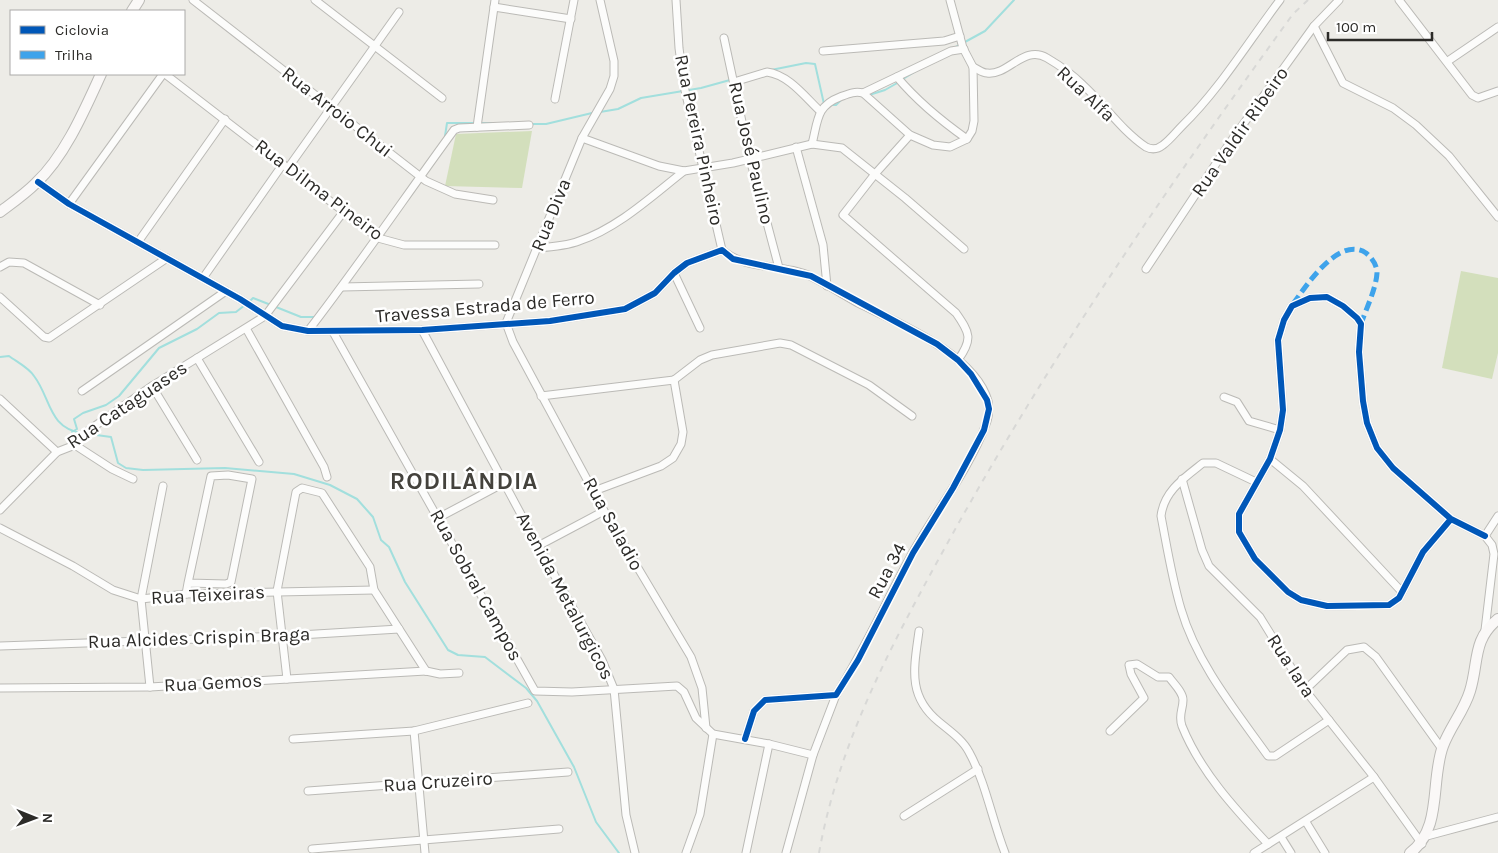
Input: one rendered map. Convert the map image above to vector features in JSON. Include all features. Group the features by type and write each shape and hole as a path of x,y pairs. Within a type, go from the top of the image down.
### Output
{"main road":[{"path":"0,212 38,182 77,124 101,75"},
{"path":"1418,847 1442,749 1469,693 1485,630 1498,619"}],"street":[{"name":"Rua Arroio Chui","path":"193,0 420,176 440,188 455,194 493,200"},
{"path":"315,0 442,98"},
{"path":"555,99 574,0"},
{"name":"Rua Diva","path":"506,324 582,138 614,76 614,61 600,0"},
{"name":"Rua Pereira Pinheiro","path":"676,0 684,86 722,250"},
{"path":"863,93 910,135 940,147 950,147 967,139 972,131 974,121 973,66 964,49 950,0"},
{"name":"Rua Alfa","path":"973,66 983,72 994,73 1022,57 1037,55 1045,57 1083,84 1117,123 1141,143 1152,149 1164,145 1192,117 1221,81 1280,0"},
{"name":"Rua Valdir Ribeiro","path":"1146,269 1229,144 1314,26 1339,0"},
{"path":"1399,0 1475,97 1498,91"},
{"path":"477,127 495,3 571,19"},
{"path":"203,278 332,107 400,12"},
{"path":"1314,26 1343,83 1393,108 1416,124 1449,156 1498,217"},
{"path":"1448,61 1498,27"},
{"path":"823,52 944,42 960,37"},
{"name":"Rua José Paulino","path":"724,38 750,160 779,268"},
{"path":"812,144 820,112 829,101 853,92 863,93 951,51 964,49"},
{"path":"733,79 772,73 795,86 820,112"},
{"path":"69,204 163,75"},
{"name":"Rua Dilma Pineiro","path":"165,75 376,236 404,245 495,245"},
{"path":"897,77 934,116 967,139"},
{"path":"138,242 225,119"},
{"path":"308,331 342,287 376,236 454,130 477,127 529,126"},
{"path":"722,250 733,258 812,276 827,286 938,344 958,360 969,343 968,333 956,313 843,215 875,174 910,135"},
{"path":"582,138 659,166 684,171 750,160 812,144 842,148 964,249"},
{"path":"796,147 824,245 827,286"},
{"path":"537,248 579,242 599,233 642,204 684,171"},
{"name":"Travessa Estrada de Ferro","path":"38,182 69,204 240,299 282,326 308,331 422,330 550,321 625,309 655,293 674,273 687,263 722,250"},
{"name":"Rua Cataguases","path":"0,510 57,452 75,445 89,430 152,386 246,330 267,315 344,211"},
{"path":"0,297 44,337 49,338 167,258"},
{"path":"0,267 9,262 24,263 100,305"},
{"path":"674,273 700,328"},
{"path":"342,287 479,284"},
{"path":"82,391 226,291"},
{"path":"1451,519 1423,552 1402,592 1395,602 1389,605 1342,607 1314,604 1288,592 1254,559 1240,532 1238,523 1242,507 1270,459 1280,430 1284,410 1278,340 1284,320 1292,306 1310,298 1327,297 1343,306 1361,324 1360,371 1367,423 1377,448 1393,468 1451,519 1485,536 1492,546 1494,554 1485,630"},
{"name":"Rua Saladio","path":"506,324 512,342 604,511 691,657 702,688 706,728"},
{"path":"246,330 324,467 327,477"},
{"name":"Avenida Metalurgicos","path":"422,330 538,546 602,660 614,689 626,815 635,853"},
{"name":"Rua Sobral Campos","path":"334,332 535,691 572,692 614,689"},
{"path":"541,396 674,380 700,360 712,355 780,343 791,345 869,385 912,416"},
{"path":"197,358 259,462"},
{"name":"Rua 34","path":"813,755 836,695 858,660 913,552 953,488 987,421 987,400 971,374 958,360"},
{"path":"594,490 661,466 673,458 681,444 683,432 674,380"},
{"path":"152,386 198,460"},
{"path":"1224,397 1237,402 1249,421 1280,430"},
{"path":"0,399 57,452"},
{"path":"75,445 112,469 133,479"},
{"path":"1270,459 1303,486 1402,592"},
{"path":"1256,482 1216,463 1203,463 1182,479 1170,492 1162,505 1161,516 1181,610 1194,642 1210,673 1268,756 1275,756 1329,720"},
{"path":"186,594 188,583 212,475 239,476 253,479 231,582 226,584 188,583"},
{"name":"Rua Iara","path":"1182,479 1202,550 1209,566 1260,617 1305,690 1374,778 1418,847"},
{"path":"438,518 504,483"},
{"path":"150,687 141,599 164,486"},
{"path":"287,679 277,591 296,492 302,488 322,493 370,567 374,590 426,671"},
{"path":"538,546 604,511"},
{"path":"1485,536 1498,516"},
{"name":"Rua Teixeiras","path":"0,528 73,566 113,590 141,599 186,594 374,590"},
{"name":"Rua Alcides Crispin Braga","path":"0,646 283,636 399,629"},
{"path":"919,631 914,664 915,686 921,703 929,714 964,744 978,769 994,826 1005,853"},
{"path":"1305,690 1348,650 1364,648 1376,657 1442,749"},
{"path":"1110,732 1144,698 1131,674 1129,666 1137,664 1158,677 1169,677 1182,694 1184,700 1179,717 1206,772 1268,844"},
{"name":"Rua Gemos","path":"0,688 150,687 426,671 440,674 459,674"},
{"path":"614,689 677,686 684,692 696,718 713,734 769,744 813,755 786,853"},
{"path":"745,739 754,711 765,700 836,695"},
{"path":"293,739 414,731 528,703"},
{"path":"414,731 425,853"},
{"path":"686,853 700,814 713,734"},
{"path":"746,853 769,744"},
{"path":"904,816 978,769"},
{"name":"Rua Cruzeiro","path":"308,791 568,772"},
{"path":"1254,853 1374,778"},
{"path":"1418,847 1498,817"},
{"path":"1306,822 1325,853"},
{"path":"312,849 559,828"},
{"path":"1281,836 1292,853"}],"green space":[{"path":"532,131 522,188 445,186 456,134"},
{"path":"1461,271 1498,278 1498,353 1492,379 1442,368"}],"waterway":[{"path":"954,48 985,31 1014,0"},
{"path":"771,70 806,63 815,64 824,104"},
{"path":"903,79 916,71"},
{"path":"600,112 618,109 641,98 701,88 730,80"},
{"path":"869,95 885,90 899,82"},
{"path":"830,105 836,105 841,100"},
{"path":"531,124 546,124 592,113"},
{"path":"445,136 447,123 476,123"},
{"path":"481,123 494,123"},
{"path":"249,302 253,298 271,305"},
{"path":"72,432 77,429 74,419 83,413 106,405 119,396 159,348 197,329 219,313 236,312 245,305"},
{"path":"276,307 301,317 317,317"},
{"path":"0,357 9,356 29,370 40,385 56,419 71,430 82,433"},
{"path":"89,434 111,437 118,463 126,468 143,470 225,468 294,474 330,485 357,499 373,517 381,540 389,547 405,582 448,650 458,655 485,657 526,688 537,701 574,767 596,822 619,853"}],"railway":[{"path":"819,853 840,771 870,693 907,618 986,475 1069,340 1156,208 1293,14 1308,0"}],"marked path":[{"path":"1293,304 1315,275 1334,256 1356,249 1366,253 1375,264 1377,270 1373,292 1361,324"}],"cycle path":[{"path":"38,182 69,204 240,299 282,326 308,331 422,330 550,321 625,309 655,293 674,273 687,263 722,250 733,259 811,276 937,344 958,360 971,374 987,400 989,409 984,430 953,488 913,553 858,660 836,695 765,700 754,711 745,739"},
{"path":"1451,519 1423,552 1399,598 1389,605 1327,606 1301,600 1288,592 1255,559 1239,532 1239,514 1270,459 1280,430 1283,410 1278,340 1284,320 1292,306 1310,298 1327,297 1343,306 1357,318 1361,324 1359,352 1363,401 1367,423 1377,448 1393,468 1451,519 1485,536"}],"district":[{"name":"RODILÂNDIA","path":"464,481"}]}
